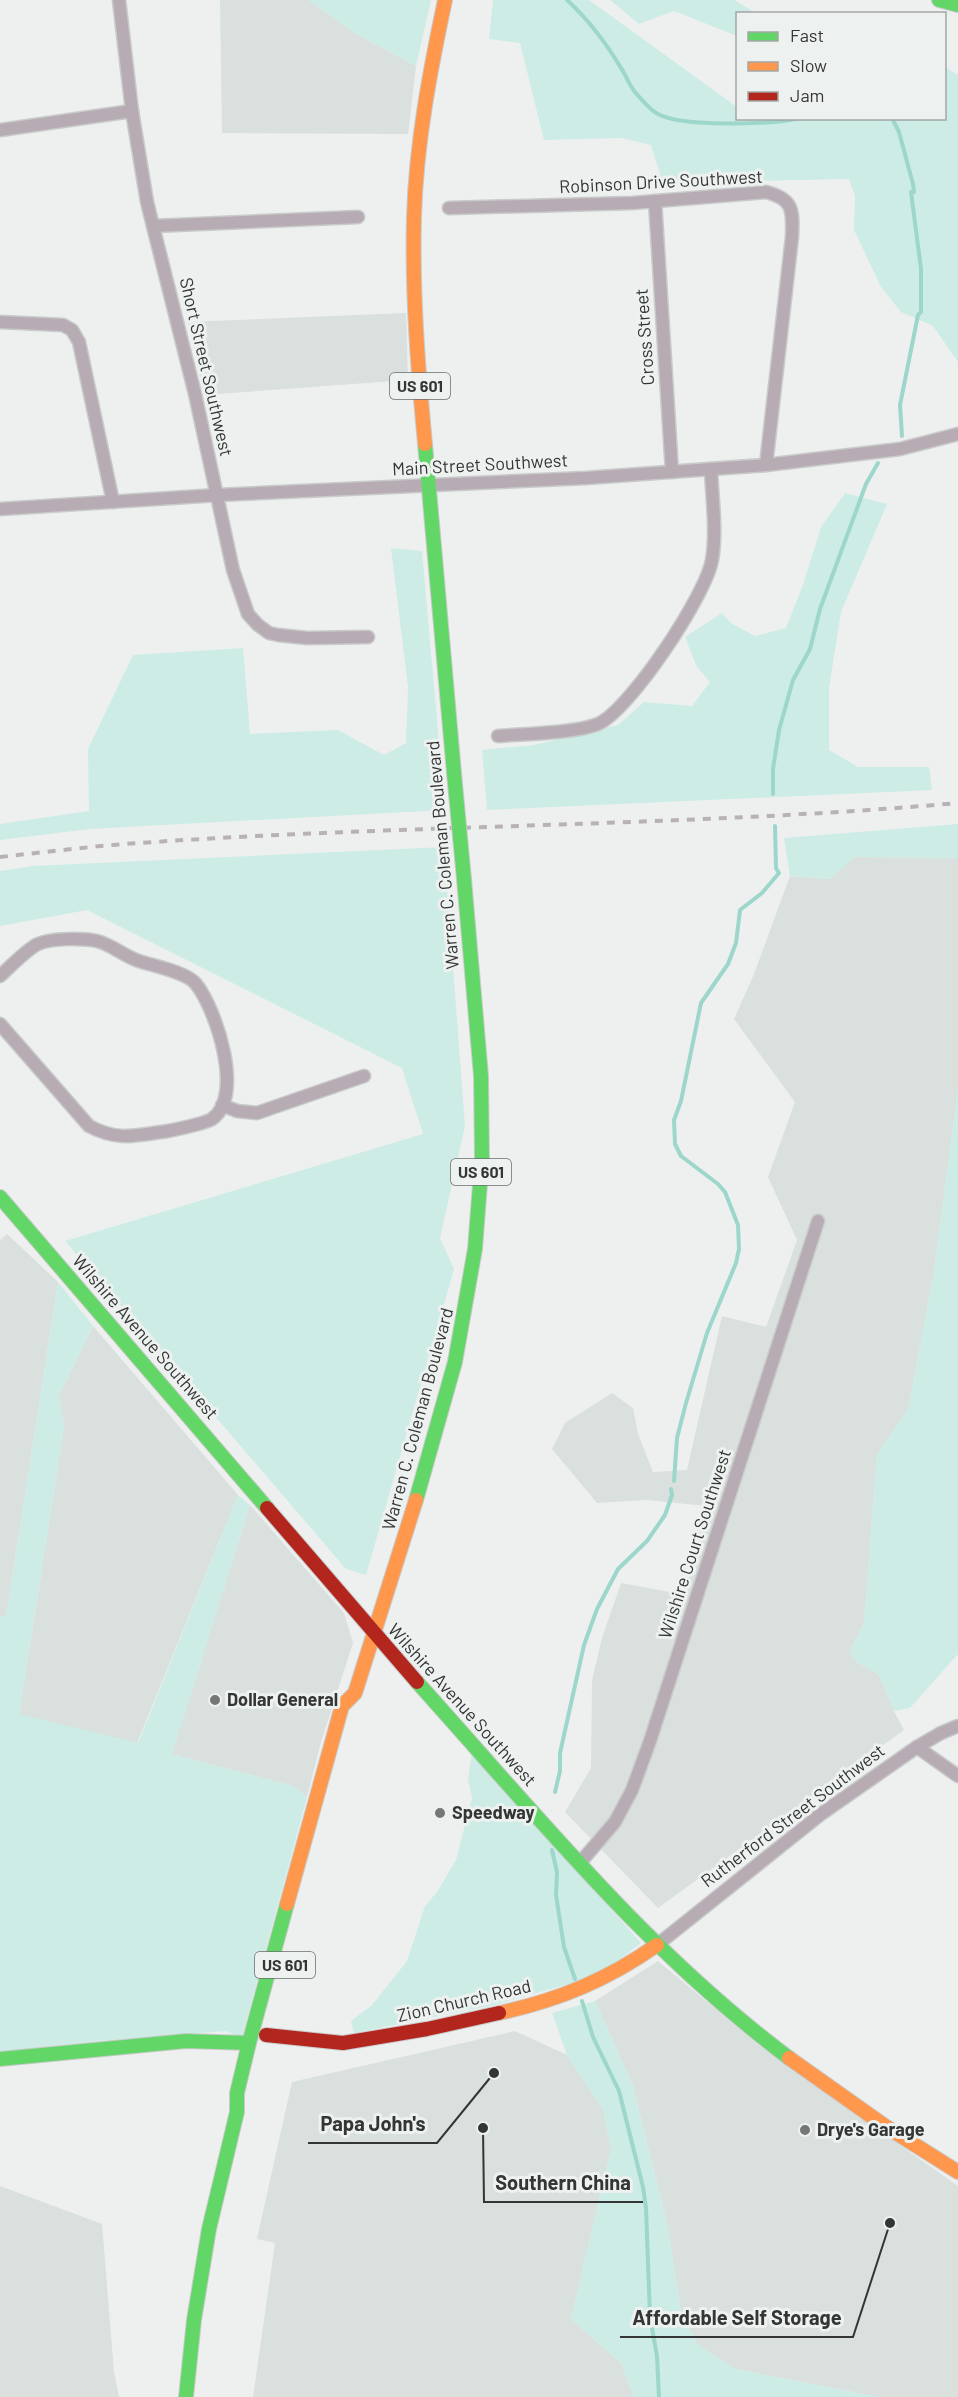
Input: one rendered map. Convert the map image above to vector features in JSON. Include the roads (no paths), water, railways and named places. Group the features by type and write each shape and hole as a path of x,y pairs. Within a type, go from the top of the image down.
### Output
{"main road":[{"name":"Warren C. Coleman Boulevard","path":"186,2397 194,2320 209,2229 237,2112 237,2093 249,2043 342,1706 355,1693 406,1536 455,1362 475,1249 482,1158 481,1076 415,320 414,214 422,121 445,0"},
{"path":"939,0 958,5"},
{"name":"Wilshire Avenue Southwest","path":"0,1197 375,1634 579,1864 657,1945 743,2022 807,2073 917,2148 958,2172"},
{"name":"Warren C. Coleman Boulevard","path":"355,1693 358,1709"},
{"name":"US 601","path":"278,1989 343,1754"},
{"name":"Zion Church Road","path":"267,2030 343,2043 427,2029 562,1996 625,1967 657,1945"},
{"name":"Warren C. Coleman Boulevard","path":"237,2112 249,2096 267,2030"},
{"path":"0,2059 186,2041 249,2043"}],"street":[{"name":"Short Street Southwest","path":"119,0 132,111 147,202 195,394 240,594 248,614 269,633 297,637 368,637"},
{"path":"0,130 132,111"},
{"name":"Robinson Drive Southwest","path":"449,208 655,201 766,192 779,195 789,203 793,216 792,237 766,465"},
{"name":"Cross Street","path":"655,201 672,472"},
{"path":"153,226 358,217"},
{"path":"0,322 63,325 72,330 79,342 113,502"},
{"name":"Main Street Southwest","path":"0,509 766,465 900,449 958,434"},
{"path":"498,736 596,725 614,713 632,693 692,607 712,561 714,531 711,469"},
{"path":"0,976 38,944 64,939 97,941 133,960 170,970 195,982 205,1000 226,1053 228,1081 222,1105 212,1119 177,1129 128,1137 107,1136 89,1126 0,1024"},
{"path":"222,1105 237,1112 257,1113 364,1076"},
{"name":"Wilshire Court Southwest","path":"579,1864 615,1822 632,1790 654,1730 818,1221"},
{"name":"Rutherford Street Southwest","path":"657,1945 821,1814 916,1747 958,1726"},
{"path":"916,1747 958,1776"}],"waterway":[{"path":"567,0 603,41 635,92 658,114 686,121 727,124 787,120"},
{"path":"893,120 899,132 913,184 914,192 911,192 921,269 921,312 918,315 900,405 902,436"},
{"path":"773,794 773,769 779,730 793,680 810,649 820,609 866,484 878,463"},
{"path":"674,1481 677,1438 686,1403 707,1333 736,1263 739,1249 738,1225 725,1192 681,1156 675,1144 674,1120 681,1101 701,1003 728,964 736,943 740,910 762,893 779,873 776,868 775,826"},
{"path":"555,1792 560,1771 560,1753 584,1645 597,1609 618,1569 647,1541 665,1515 672,1495 671,1489"},
{"path":"552,1850 557,1872 556,1895 564,1947 575,1979"},
{"path":"582,2001 593,2037 619,2091 643,2187 646,2208 650,2317 657,2356 659,2397"}],"railway":[{"path":"0,857 122,844 241,837 754,817 958,803"}],"place":[{"name":"Dollar General","path":"215,1700"},
{"name":"Speedway","path":"440,1813"},
{"name":"Papa John's","path":"494,2073"},
{"name":"Southern China","path":"483,2128"},
{"name":"Drye's Garage","path":"805,2130"},
{"name":"Affordable Self Storage","path":"890,2223"}]}
